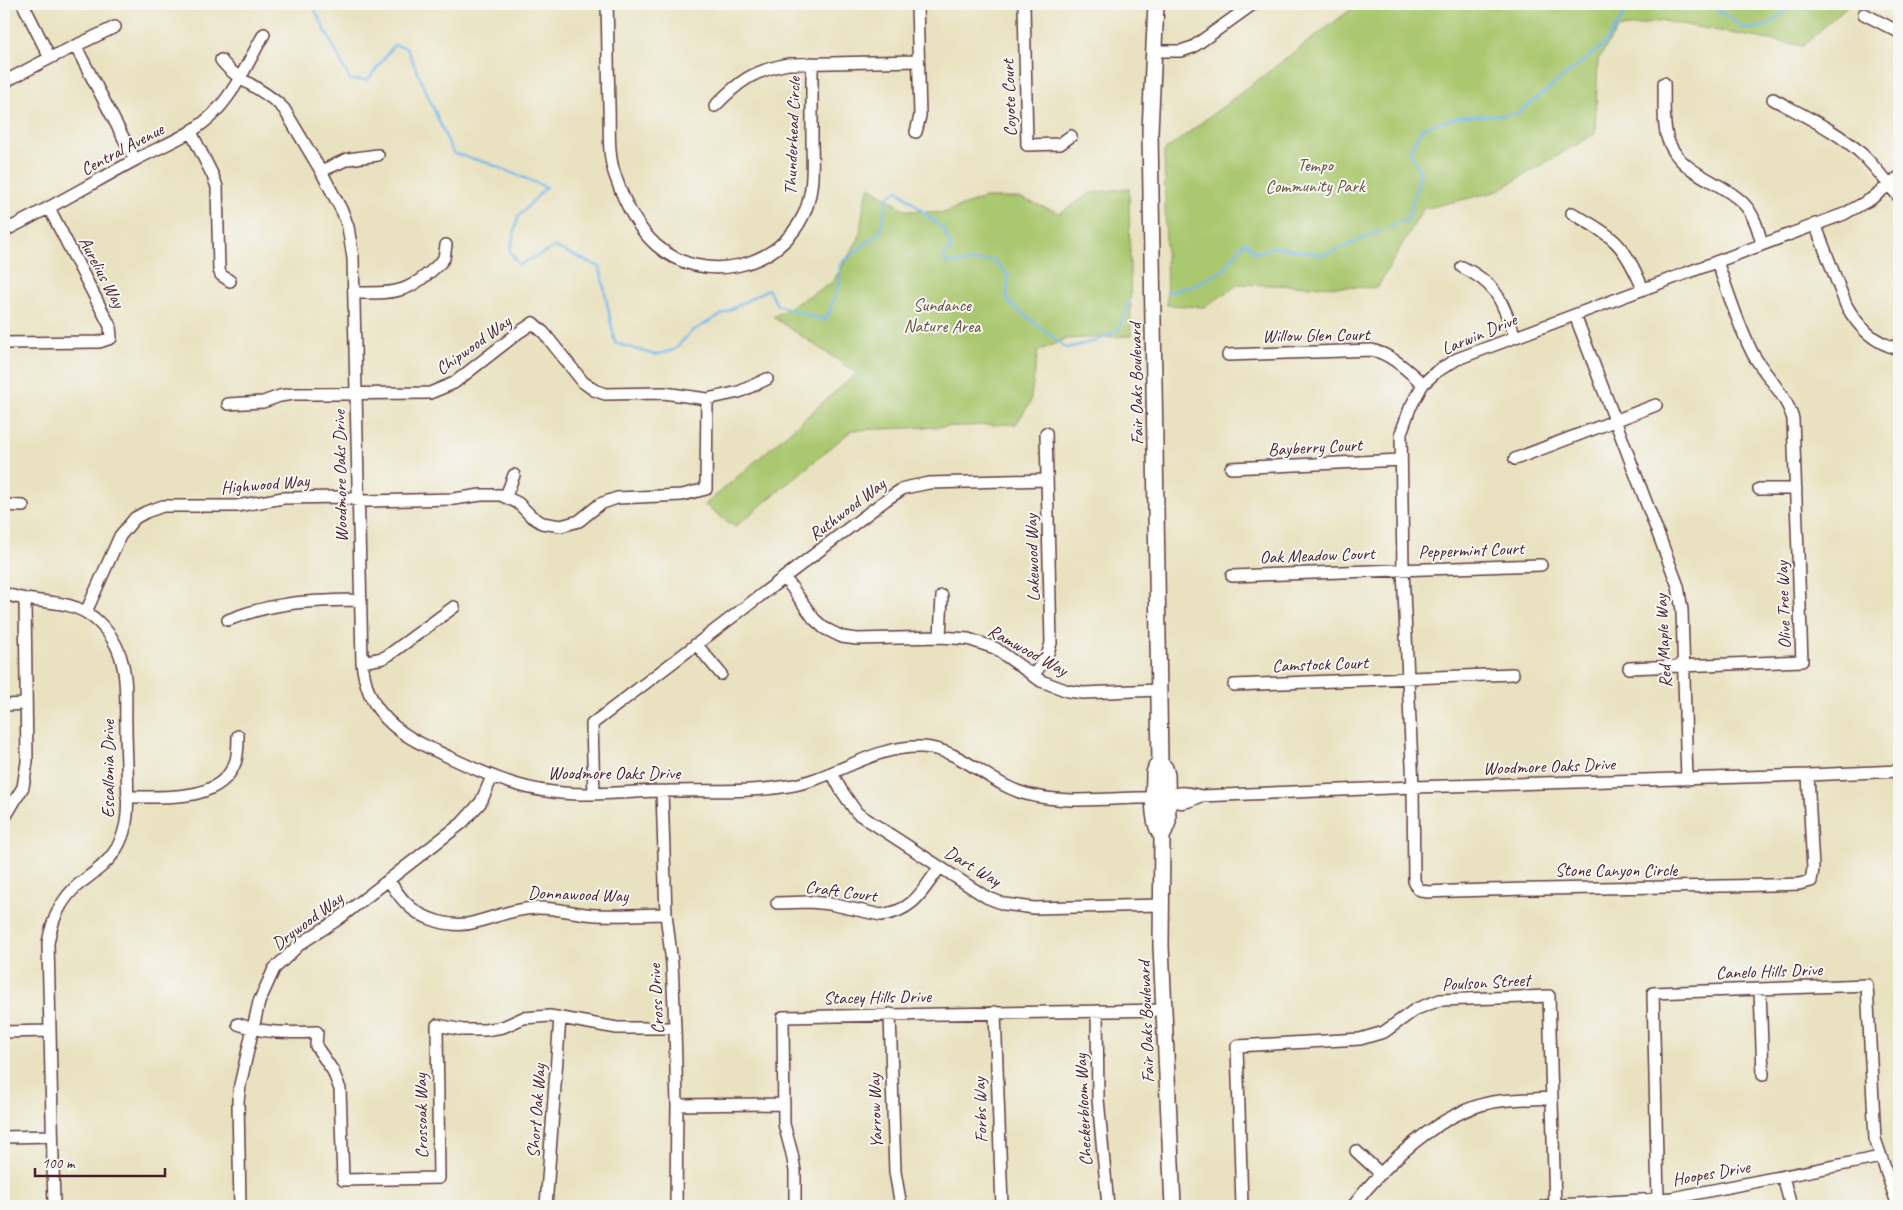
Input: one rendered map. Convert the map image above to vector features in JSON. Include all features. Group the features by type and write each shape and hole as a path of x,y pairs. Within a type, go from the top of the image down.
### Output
{"main road":[{"name":"Fair Oaks Boulevard","path":"1156,4 1150,131 1160,763 1165,768 1167,775 1161,798 1168,822 1162,837 1161,905 1167,1106 1173,1206"}],"street":[{"path":"23,4 50,58"},
{"name":"Thunderhead Circle","path":"607,4 610,147 615,177 632,214 649,237 666,252 691,264 718,268 750,263 776,249 796,227 807,205 812,183 812,63 918,61"},
{"path":"916,132 920,116 917,4"},
{"name":"Coyote Court","path":"1024,4 1027,145 1060,144 1071,136"},
{"path":"1153,51 1182,51 1193,47 1253,4"},
{"path":"1864,14 1899,32"},
{"path":"4,82 115,27"},
{"name":"Central Avenue","path":"4,231 135,160 192,132 215,112 240,78 264,34"},
{"path":"76,47 135,160"},
{"path":"221,60 240,78"},
{"path":"715,106 741,81 753,74 767,68 788,64 812,63"},
{"name":"Woodmore Oaks Drive","path":"240,78 275,99 284,110 321,171 348,227 353,258 362,662 367,688 373,701 386,719 413,739 492,777 537,790 571,794 768,789 812,781 882,751 922,747 935,748 956,756 997,782 1026,794 1074,800 1161,798 1175,793 1190,793 1200,796 1413,787 1808,776 1899,771"},
{"path":"1664,83 1668,138 1673,151 1680,161 1691,170 1741,202 1756,222 1762,244"},
{"path":"1773,98 1839,136 1863,155 1899,197"},
{"path":"192,132 206,159 217,187 219,270 230,281"},
{"path":"321,171 348,159 378,155"},
{"name":"Larwin Drive","path":"1413,787 1403,570 1401,433 1410,408 1423,384 1436,372 1457,358 1844,214 1865,203 1890,186 1899,177"},
{"name":"Aurelius Way","path":"4,343 99,342 111,338 110,326 49,208"},
{"path":"1572,213 1611,236 1622,247 1630,259 1643,289"},
{"path":"1815,224 1846,306 1860,328 1884,344 1899,349"},
{"path":"354,293 392,293 410,287 441,262 444,258 446,246"},
{"name":"Olive Tree Way","path":"1683,666 1802,661 1795,430 1790,410 1747,342 1717,262"},
{"path":"1462,267 1479,275 1495,290 1515,336"},
{"name":"Red Maple Way","path":"1575,315 1678,586 1682,610 1687,780"},
{"name":"Chipwood Way","path":"356,395 422,395 444,389 533,323 544,333 582,382 594,390 605,394 664,393 707,399"},
{"name":"Willow Glen Court","path":"1228,354 1372,350 1386,354 1423,384"},
{"path":"514,475 506,496 518,503 531,516 542,523 561,526 573,524 600,504 617,498 682,495 706,489 707,399 738,392 767,379"},
{"path":"228,404 263,402 293,394 345,393 356,395"},
{"path":"1515,459 1656,405"},
{"name":"Lakewood Way","path":"1033,676 1048,656 1051,643 1046,433"},
{"name":"Bayberry Court","path":"1230,468 1401,460"},
{"name":"Ruthwood Way","path":"594,794 592,724 887,499 904,488 929,483 1047,480"},
{"path":"1760,489 1796,489"},
{"name":"Highwood Way","path":"86,612 120,536 135,518 163,506 237,506 283,498 344,497 358,501 454,499 494,494 506,496"},
{"path":"4,505 23,506"},
{"name":"Peppermint Court","path":"1403,570 1541,564"},
{"name":"Oak Meadow Court","path":"1232,576 1403,570"},
{"name":"Ramwood Way","path":"785,578 814,619 836,635 857,639 955,637 982,642 1008,656 1033,676 1052,686 1075,692 1159,690"},
{"name":"Escallonia Drive","path":"4,593 25,600 66,604 86,612 108,633 116,645 123,665 127,797 125,828 116,850 100,868 69,894 58,910 50,928 48,943 54,1206"},
{"path":"940,637 942,596"},
{"path":"4,820 23,787 26,775 25,600"},
{"path":"228,620 248,612 300,601 360,600"},
{"path":"362,662 383,658 390,654 454,607"},
{"path":"696,644 721,674"},
{"path":"1629,668 1683,666"},
{"name":"Camstock Court","path":"1234,685 1513,674"},
{"path":"4,705 26,704"},
{"path":"127,797 188,796 210,789 228,775 236,762 238,736"},
{"name":"Dart Way","path":"832,773 840,790 858,812 939,868 986,897 1011,905 1034,908 1161,905"},
{"name":"Stone Canyon Circle","path":"1413,787 1414,881 1418,889 1427,892 1516,888 1693,887 1800,884 1811,881 1813,869 1808,776"},
{"name":"Drywood Way","path":"240,1206 238,1101 240,1085 259,1002 274,969 300,944 337,920 462,823 481,802 492,777"},
{"name":"Cross Drive","path":"662,791 666,914 672,963 675,1028 677,1105 676,1206"},
{"name":"Craft Court","path":"777,903 810,902 881,915 887,914 905,908 916,900 939,868"},
{"name":"Donnawood Way","path":"389,881 405,902 416,912 428,918 449,923 474,923 504,912 526,908 547,908 596,915 666,914"},
{"name":"Canelo Hills Drive","path":"1658,1199 1653,993 1867,986 1875,1139 1898,1206"},
{"path":"1760,989 1762,1075"},
{"name":"Poulson Street","path":"1242,1206 1237,1046 1360,1039 1384,1032 1416,1009 1440,1000 1549,996 1552,1206"},
{"name":"Stacey Hills Drive","path":"783,1104 783,1016 1165,1010"},
{"name":"Checkerbloom Way","path":"1097,1011 1098,1099 1108,1206"},
{"name":"Forbs Way","path":"995,1012 1002,1206"},
{"name":"Yarrow Way","path":"890,1014 894,1172 901,1206"},
{"name":"Crossoak Way","path":"238,1024 254,1030 274,1033 316,1032 316,1046 333,1071 340,1089 343,1180 439,1178 437,1026 464,1030 485,1030 503,1027 523,1018 538,1016 616,1028 675,1028"},
{"name":"Short Oak Way","path":"546,1206 560,1018"},
{"path":"4,1032 49,1030"},
{"path":"1353,1206 1381,1174 1423,1136 1450,1118 1492,1102 1551,1098"},
{"path":"677,1105 783,1104 784,1124 795,1171 795,1206"},
{"path":"4,1137 52,1136"},
{"path":"1356,1151 1381,1174"},
{"name":"Hoopes Drive","path":"1552,1206 1658,1199 1881,1158"},
{"path":"1783,1177 1791,1206"}],"green space":[{"name":"Tempo Community Park","path":"1358,4 1849,4 1803,46 1663,21 1617,29 1598,60 1595,134 1495,192 1423,209 1377,288 1239,284 1205,307 1167,305 1164,151"},
{"name":"Sundance Nature Area","path":"870,187 905,210 943,213 984,198 1020,198 1060,213 1091,193 1129,188 1131,336 1066,339 1038,351 1030,403 1016,424 852,430 735,527 705,505 857,373 773,317 833,282 859,238 865,198"}],"waterway":[{"path":"312,4 350,80 368,80 394,45 407,48 453,153 488,163 546,187 518,217 510,251 519,265 555,247 600,267 615,343 655,355 674,350 692,331 768,289 777,305 826,320 840,282 840,264 880,232 888,197 898,190 945,231 951,249 944,257 946,264 993,260 1008,275 1007,301 1066,348 1096,341 1118,330 1130,302"},
{"path":"1618,24 1631,4"},
{"path":"1709,4 1745,29 1767,26 1774,21"},
{"path":"1775,19 1795,4"},
{"path":"1477,116 1517,114 1604,45 1617,25"},
{"path":"1387,228 1408,219 1420,173 1410,150 1422,128 1458,117 1475,116"},
{"path":"1167,292 1193,286 1224,270 1245,241 1256,253 1274,247 1324,255 1381,231"}]}
